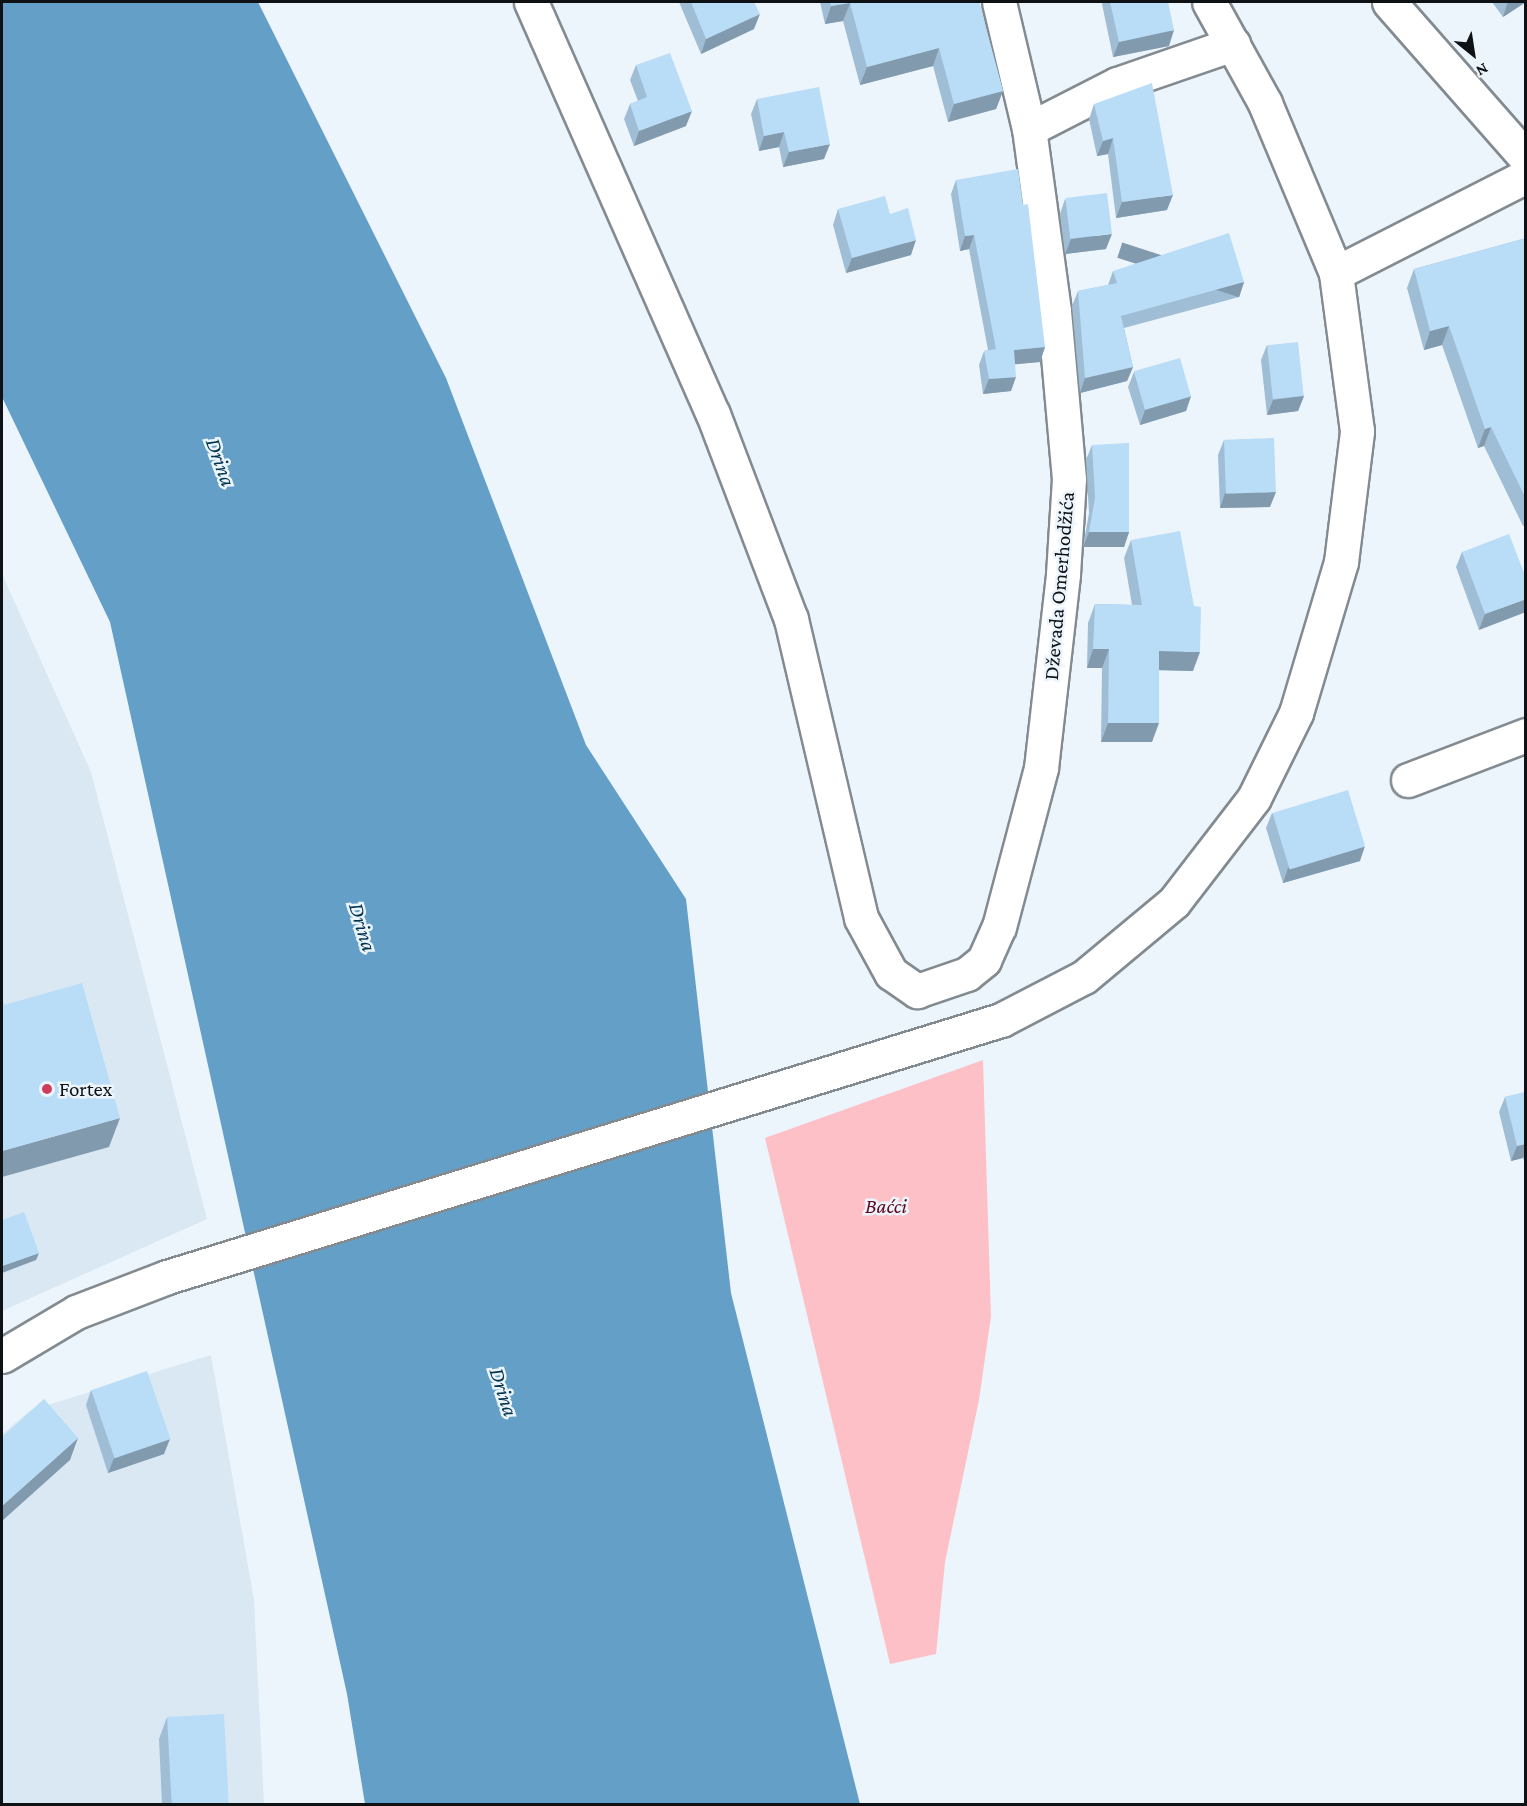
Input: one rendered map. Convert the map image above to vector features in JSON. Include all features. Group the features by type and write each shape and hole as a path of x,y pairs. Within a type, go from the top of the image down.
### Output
{"main road":[{"name":"Dževada Omerhodžića","path":"531,2 714,414 791,619 864,927 891,973 917,991 943,986 984,960 999,927 1041,768 1069,479 1029,129 999,2"},
{"path":"2,1356 76,1312 199,1266 1000,1020 1084,976 1120,949 1174,902 1220,847 1277,754 1329,616 1349,506 1357,431 1354,385 1336,273 1265,103 1209,2"},
{"path":"1389,2 1526,158"},
{"path":"1029,129 1117,84 1233,44"},
{"path":"1336,273 1526,176"},
{"path":"1408,780 1526,735"}],"shaded area":[{"path":"2,574 91,772 207,1219 2,1311"},
{"path":"211,1355 254,1600 264,1804 2,1804 2,1434 31,1410"}],"green space":[{"name":"Baćci","path":"983,1060 991,1316 979,1400 945,1562 936,1654 890,1664 765,1138"}],"water":[{"name":"Drina","path":"2,2 258,2 446,378 586,745 686,899 731,1293 860,1804 365,1804 347,1694 110,622 2,397"}],"building":[{"path":"691,2 754,2 760,14 706,39"},
{"path":"830,2 979,2 1003,91 954,104 939,48 867,67 850,3 831,6"},
{"path":"1110,2 1168,2 1174,30 1119,42"},
{"path":"670,53 692,111 639,131 630,104 647,97 636,65"},
{"path":"1152,83 1173,195 1122,202 1113,138 1103,141 1094,104"},
{"path":"819,87 830,144 789,152 784,132 764,136 757,99"},
{"path":"1018,169 1023,205 1028,204 1045,347 1014,350 1016,377 989,379 984,351 996,349 974,235 965,236 956,180"},
{"path":"1107,193 1112,234 1070,239 1065,198"},
{"path":"885,196 890,214 908,208 916,240 852,258 838,209"},
{"path":"1229,233 1244,282 1121,316 1133,367 1085,378 1078,291 1117,283 1113,271"},
{"path":"1526,238 1526,499 1491,427 1485,429 1449,326 1430,331 1414,269"},
{"path":"1298,342 1304,396 1273,399 1267,345"},
{"path":"1180,358 1191,396 1145,410 1134,371"},
{"path":"1274,438 1276,492 1226,494 1224,440"},
{"path":"1129,443 1129,532 1089,532 1095,498 1092,445"},
{"path":"1180,531 1194,606 1201,607 1200,652 1159,651 1159,723 1108,723 1109,649 1093,649 1095,604 1142,605 1131,540"},
{"path":"1509,534 1526,578 1526,599 1485,614 1462,552"},
{"path":"1348,790 1365,846 1290,870 1272,813"},
{"name":"Fortex","path":"82,983 120,1118 2,1151 2,995 4,1005"},
{"path":"1526,1092 1526,1144 1517,1146 1505,1097"},
{"path":"24,1212 39,1253 2,1266 2,1220"},
{"path":"147,1371 170,1439 115,1458 91,1390"},
{"path":"44,1399 78,1438 2,1506 2,1437"},
{"path":"224,1714 229,1804 172,1804 167,1717"}],"place":[{"name":"Fortex","path":"47,1089"}]}
